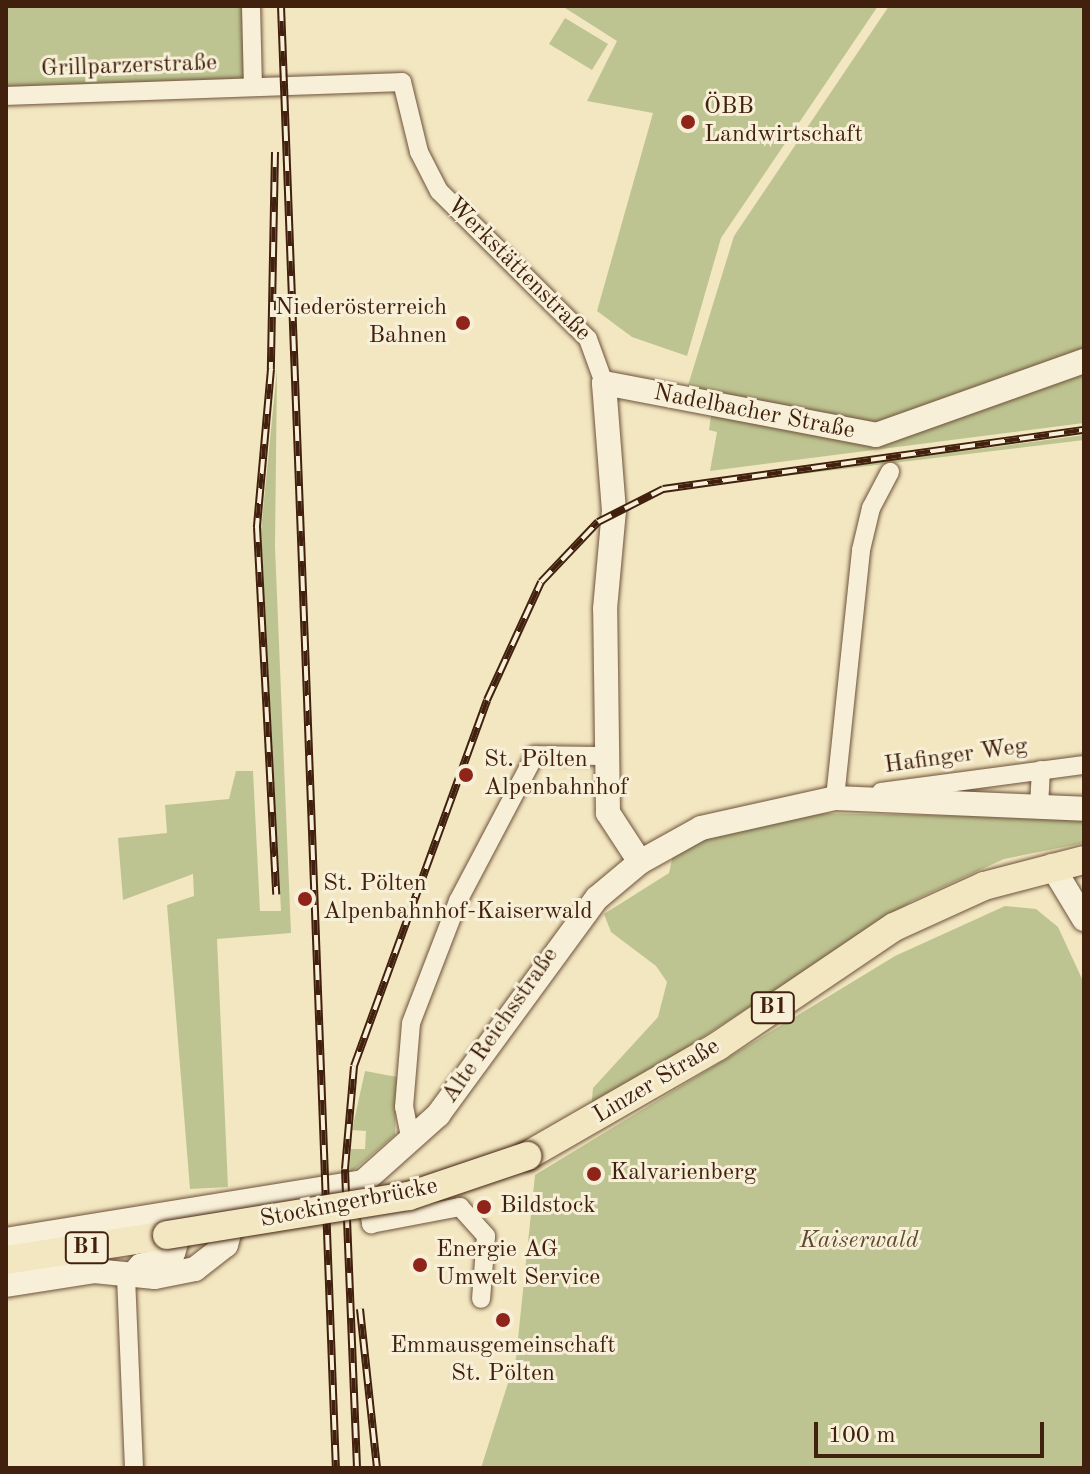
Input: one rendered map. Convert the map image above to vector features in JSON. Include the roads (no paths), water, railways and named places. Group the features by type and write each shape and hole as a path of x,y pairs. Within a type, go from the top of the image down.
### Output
{"main road":[{"name":"Linzer Straße","path":"527,1156 718,1046 894,927 984,886 1084,860"},
{"name":"Stockingerbrücke","path":"6,1260 409,1196 527,1156"}],"street":[{"path":"251,6 253,86"},
{"name":"Werkstättenstraße","path":"253,86 402,82 419,152 439,191 588,339 604,383 614,511 608,813 640,862"},
{"name":"Grillparzerstraße","path":"6,96 253,86"},
{"name":"Nadelbacher Straße","path":"604,383 876,435 1084,361"},
{"path":"835,798 861,550 871,508 890,472"},
{"path":"411,1142 404,1093 411,1023 458,901 535,755 607,756"},
{"name":"Hafinger Weg","path":"835,798 1084,765"},
{"path":"1039,807 1041,770"},
{"name":"Alte Reichsstraße","path":"363,1182 411,1142 451,1097 564,935 640,862 737,815 835,798 1084,809"},
{"path":"1052,866 1084,919"},
{"path":"6,1240 363,1182 371,1224 460,1207 486,1236 481,1299"},
{"path":"6,1285 94,1271 126,1278 195,1269 226,1245 237,1203"},
{"path":"134,1468 126,1278 139,1263 176,1254 186,1213"}],"railway":[{"path":"281,6 336,1468"},
{"path":"275,152 271,369 257,527 276,895"},
{"path":"357,1468 345,1169 354,1066 487,700 541,582 598,522 663,489 1084,430"},
{"path":"360,1309 377,1468"}],"place":[{"name":"ÖBB Landwirtschaft","path":"688,122"},
{"name":"Niederösterreich Bahnen","path":"463,323"},
{"name":"St. Pölten Alpenbahnhof","path":"466,775"},
{"name":"St. Pölten Alpenbahnhof-Kaiserwald","path":"305,899"},
{"name":"Kalvarienberg","path":"594,1174"},
{"name":"Bildstock","path":"484,1207"},
{"name":"Energie AG Umwelt Service","path":"420,1265"},
{"name":"Emmausgemeinschaft St. Pölten","path":"503,1320"}],"park label":[{"name":"Kaiserwald","path":"859,1242"}]}
